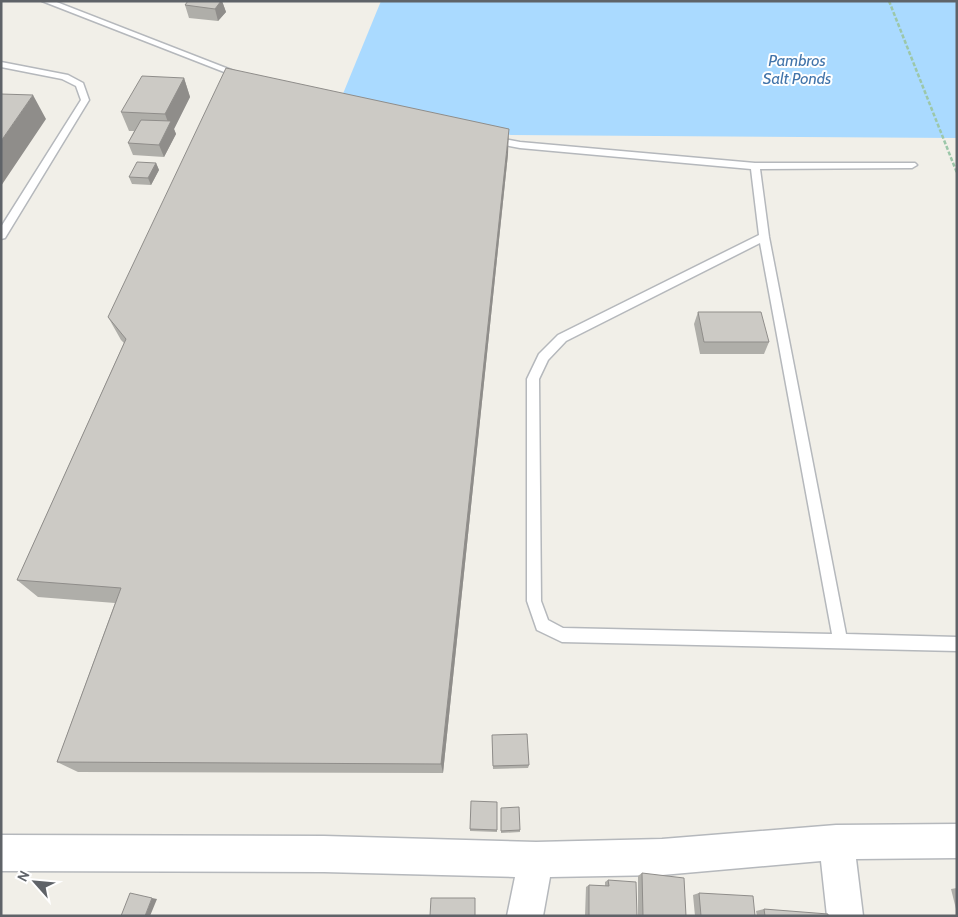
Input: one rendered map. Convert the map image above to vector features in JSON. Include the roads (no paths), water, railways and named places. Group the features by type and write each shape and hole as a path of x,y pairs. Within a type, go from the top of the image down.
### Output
{"street":[{"path":"1,852 324,854 536,860 662,857 836,842 957,841"},
{"path":"836,842 845,916"},
{"path":"525,916 536,860"}],"lane":[{"path":"46,1 246,77"},
{"path":"1,64 65,77 80,85 85,100 1,236"},
{"path":"484,138 520,145 755,166 912,165"},
{"path":"755,166 764,237 840,640"},
{"path":"764,237 562,338 543,357 533,380 534,601 542,625 562,635 957,644"}],"water":[{"name":"Pambros Salt Ponds","path":"381,1 957,1 957,138 511,135 340,101"}]}
